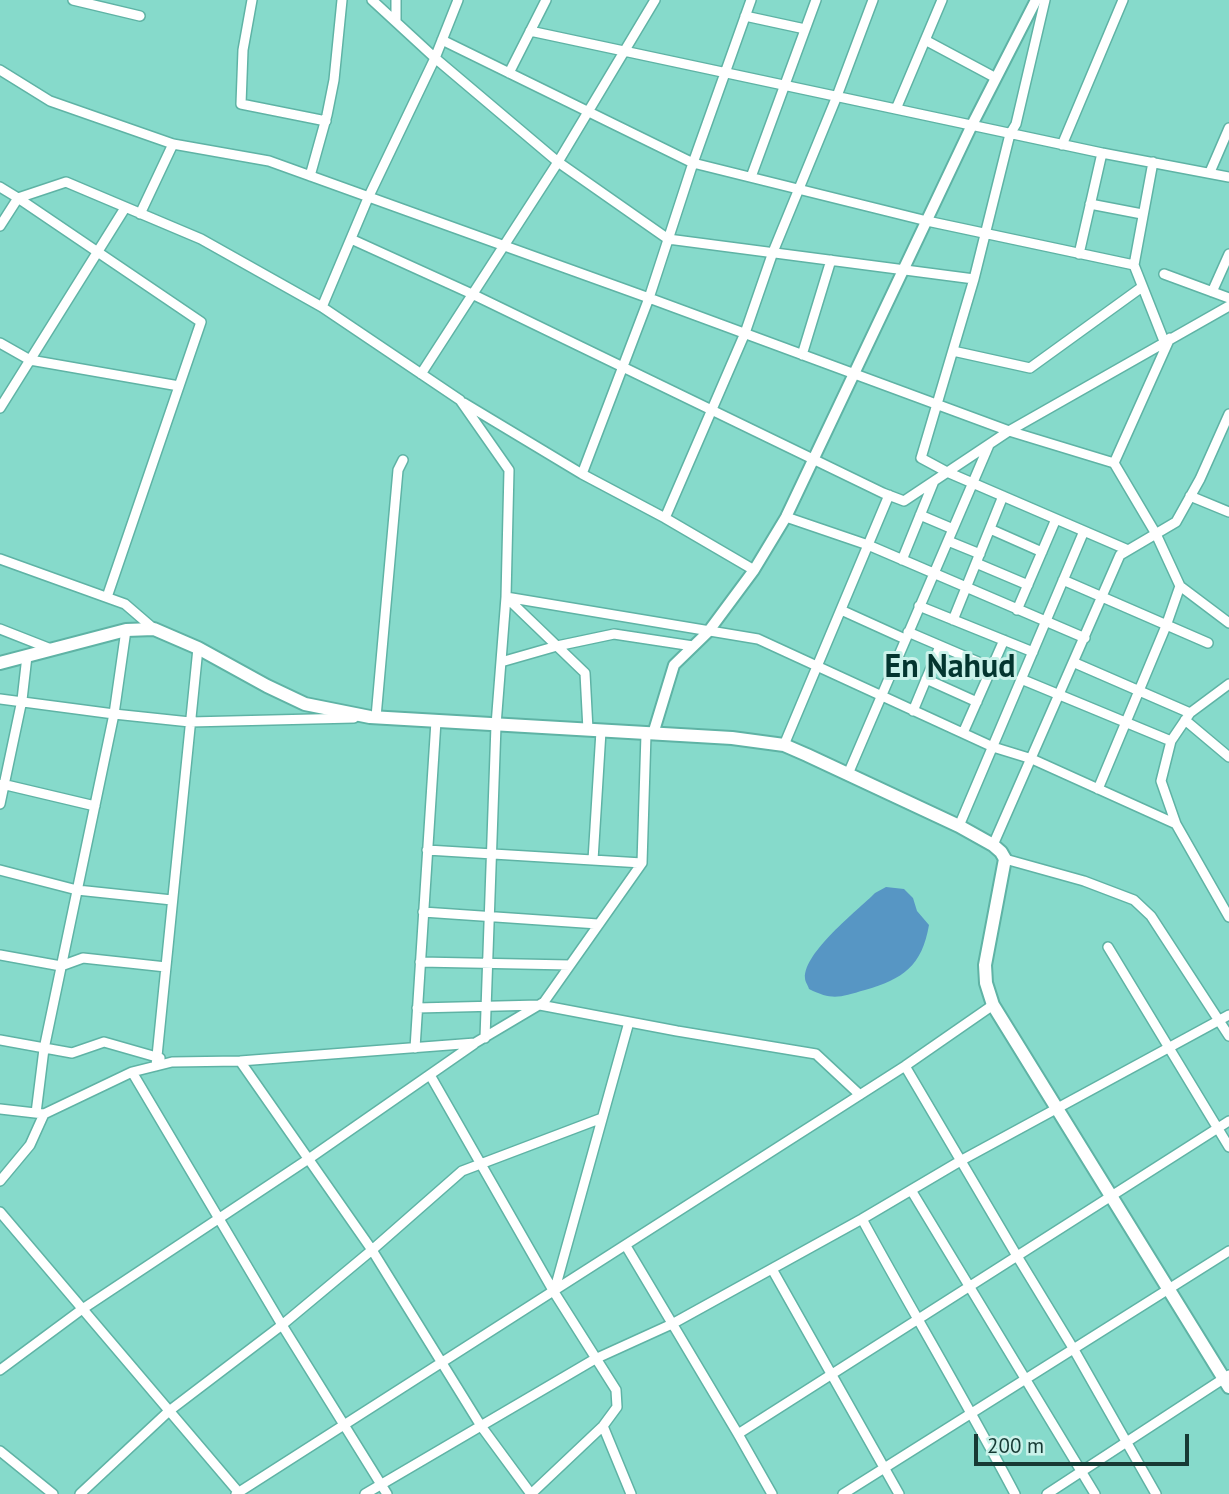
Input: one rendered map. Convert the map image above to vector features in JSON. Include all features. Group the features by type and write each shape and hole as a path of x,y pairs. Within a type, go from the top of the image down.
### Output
{"highway":[{"path":"0,663 126,630 154,629 198,648 305,704 373,717 732,738 785,745 959,826 993,845 1005,859 985,965 986,983 993,1005 1227,1380"}],"main road":[{"path":"649,734 674,665 708,632 754,570 786,517 972,125 1036,0"}],"street":[{"path":"73,0 140,16"},
{"path":"252,0 243,50 241,104 326,121"},
{"path":"310,176 326,121 334,80 342,0"},
{"path":"372,0 435,58 558,162 668,239 974,279"},
{"path":"396,0 397,21"},
{"path":"322,307 368,198 435,58 458,0"},
{"path":"509,73 546,0"},
{"path":"421,374 558,162 655,0"},
{"path":"582,474 649,298 751,0"},
{"path":"751,177 816,0"},
{"path":"665,518 745,334 773,252 873,0"},
{"path":"896,109 942,0"},
{"path":"1045,0 1016,124 1010,134 974,279 921,458 947,472 1128,551"},
{"path":"1062,145 1124,0"},
{"path":"745,16 805,29"},
{"path":"530,31 1062,145 1229,177"},
{"path":"442,40 693,163 927,222 1134,265"},
{"path":"925,40 996,78"},
{"path":"0,70 50,101 173,144 269,161 1009,431 1114,463 1156,534 1180,586 1229,624"},
{"path":"1210,172 1229,128"},
{"path":"140,214 173,144"},
{"path":"1079,254 1102,153"},
{"path":"1114,463 1167,340 1134,265 1153,162"},
{"path":"0,226 18,198 66,182 201,239 322,307 460,400 582,474 754,570"},
{"path":"0,187 201,322 107,597"},
{"path":"1090,204 1142,214"},
{"path":"0,408 125,208"},
{"path":"351,239 904,500 1009,431 1229,306"},
{"path":"1212,292 1229,254"},
{"path":"802,355 831,260"},
{"path":"1164,274 1229,298"},
{"path":"953,351 1030,369 1142,287"},
{"path":"0,343 30,360 179,386"},
{"path":"460,400 509,470 506,597 496,725 485,1038"},
{"path":"993,845 1075,663 1120,555 1176,522 1229,414"},
{"path":"848,774 990,444"},
{"path":"0,699 114,715 190,722 373,717 398,470 402,460"},
{"path":"902,559 934,481"},
{"path":"785,745 889,495"},
{"path":"953,620 1003,496"},
{"path":"1190,496 1229,512"},
{"path":"920,515 953,528"},
{"path":"786,517 868,545 1085,638"},
{"path":"1017,610 1056,519"},
{"path":"990,529 1042,552"},
{"path":"959,826 1084,531"},
{"path":"948,541 1028,585"},
{"path":"0,559 125,604 154,629"},
{"path":"1063,580 1208,643"},
{"path":"1098,789 1180,586"},
{"path":"506,597 758,639 993,747 1032,759 1176,824"},
{"path":"506,597 585,673 595,731 593,860"},
{"path":"919,606 1033,652"},
{"path":"841,610 992,668"},
{"path":"0,629 53,650"},
{"path":"0,1181 30,1145 40,1114 44,1049 114,715 126,630"},
{"path":"501,662 614,634 693,646"},
{"path":"963,733 1004,640"},
{"path":"913,711 940,646"},
{"path":"156,1062 198,648"},
{"path":"0,804 2,784 22,700 27,656"},
{"path":"1075,663 1139,690 1188,716 1229,757"},
{"path":"926,679 977,702"},
{"path":"1021,679 1171,741"},
{"path":"1229,684 1188,716 1171,741 1161,781 1176,824 1229,917"},
{"path":"415,1048 436,721"},
{"path":"0,1370 81,1310 219,1220 475,1044 544,1002 642,863 649,734"},
{"path":"2,784 95,806"},
{"path":"427,850 642,863"},
{"path":"1005,859 1084,881 1134,900 1151,916 1229,1036"},
{"path":"0,870 77,890 172,900"},
{"path":"423,912 598,924"},
{"path":"1108,947 1229,1147"},
{"path":"0,955 61,966 83,958 166,967"},
{"path":"420,961 570,965"},
{"path":"417,1008 540,1005 816,1054 860,1095"},
{"path":"0,1212 238,1493 905,1066 993,1005"},
{"path":"365,1494 596,1359 672,1324 862,1219 962,1160 1229,1015"},
{"path":"554,1292 629,1022"},
{"path":"0,1040 72,1053 104,1042 156,1062 240,1060 475,1044"},
{"path":"240,1060 372,1250 481,1426 531,1494 603,1426 617,1407 617,1390 554,1292 430,1075"},
{"path":"0,1110 40,1114 156,1062"},
{"path":"905,1066 1073,1348 1156,1494"},
{"path":"132,1072 282,1325 387,1494"},
{"path":"80,1494 169,1411 282,1325 462,1171 602,1118"},
{"path":"738,1434 1229,1121"},
{"path":"911,1190 1095,1494"},
{"path":"862,1219 917,1320 973,1413 1015,1494"},
{"path":"626,1246 772,1494"},
{"path":"843,1494 1229,1251"},
{"path":"772,1269 899,1494"},
{"path":"1047,1494 1125,1441 1227,1380"},
{"path":"603,1426 631,1494"},
{"path":"0,1451 53,1494"}],"water":[{"path":"886,887 904,889 913,898 917,911 929,925 916,961 890,981 849,994 837,997 809,989 805,978 807,968 822,944 875,893"}],"district":[{"name":"En Nahud","path":"950,668"}]}
